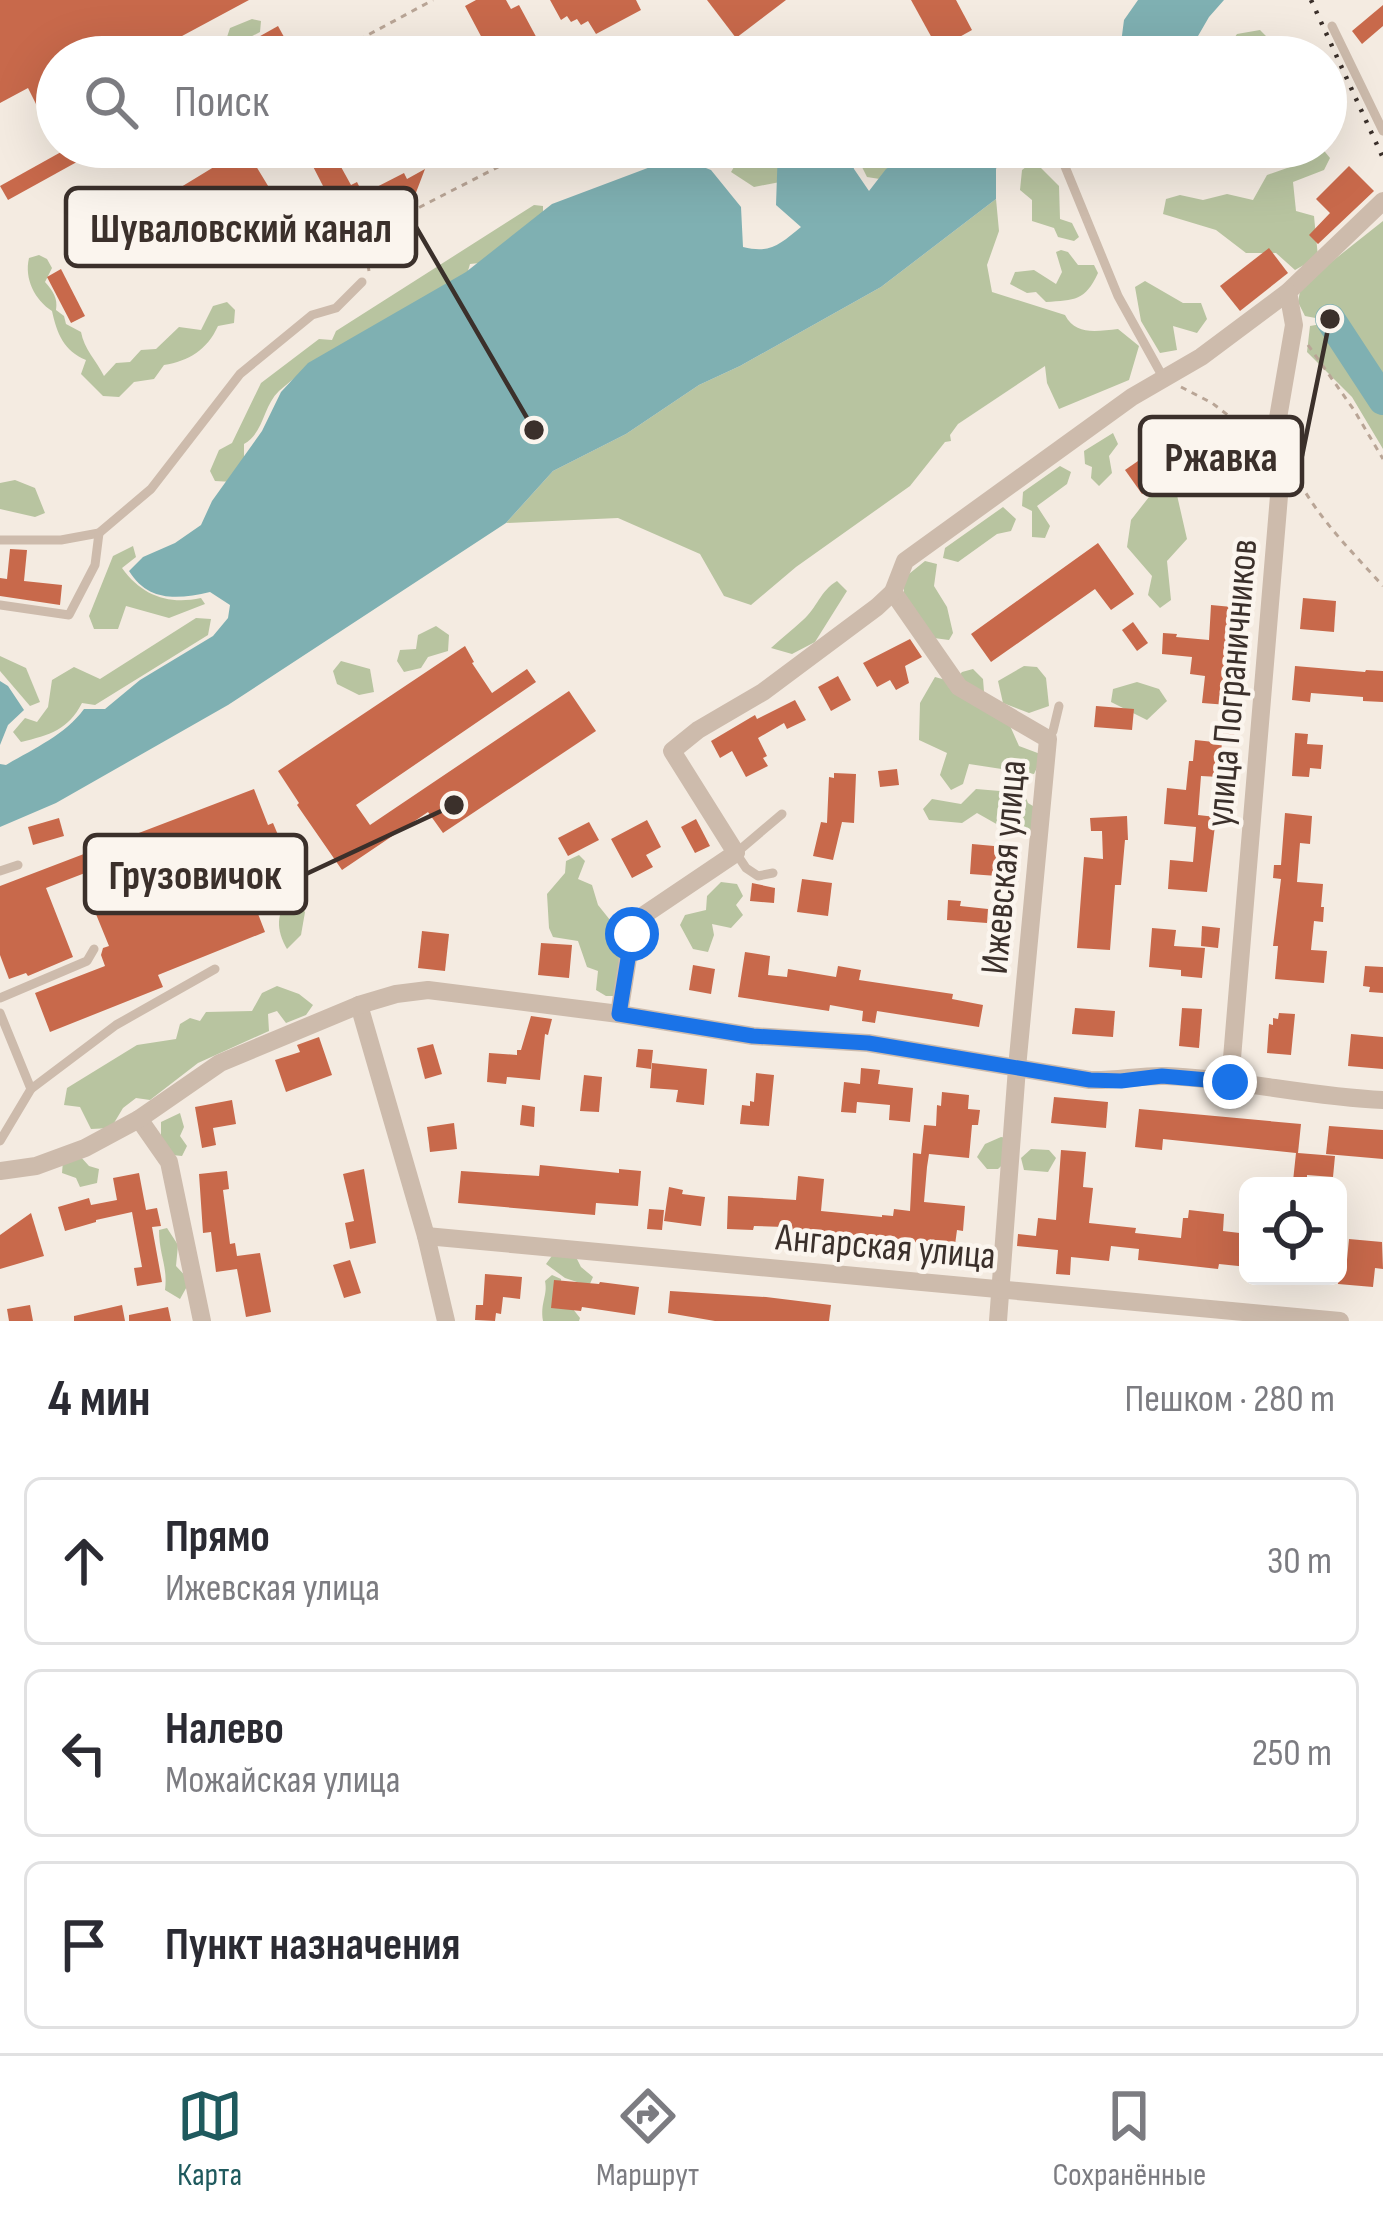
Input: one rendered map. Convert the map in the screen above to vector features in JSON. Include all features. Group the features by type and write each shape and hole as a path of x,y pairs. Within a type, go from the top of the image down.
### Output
{"street":[{"path":"619,1014 632,934 644,914 736,853 672,751 763,692 878,607 892,592 905,561 1132,397 1201,357 1288,292 1383,201"},
{"name":"улица Пограничников","path":"1230,1082 1280,484 1274,458 1294,326 1288,292"},
{"name":"Ижевская улица","path":"892,592 959,686 1048,739 998,1321"},
{"path":"0,1172 36,1166 85,1148 139,1119 220,1064 359,1005 428,991 753,1036 868,1043 1090,1080 1162,1076 1383,1100"},
{"path":"359,1005 446,1321"},
{"path":"139,1119 169,1162 202,1321"},
{"name":"Ангарская улица","path":"426,1236 1340,1321"}],"lane":[{"path":"1333,26 1338,36"},
{"path":"1347,55 1383,131"},
{"path":"1066,168 1118,296 1164,379"},
{"path":"0,540 61,540 99,533 151,489 240,374 312,315 336,308 366,280"},
{"path":"0,605 69,614 94,565 99,533"},
{"path":"1048,739 1059,706"},
{"path":"772,873 758,876 736,853 782,814"},
{"path":"0,871 18,865"},
{"path":"0,998 87,961 94,949"},
{"path":"0,1141 31,1089 116,1025 215,969"},
{"path":"0,1013 31,1089"}],"path":[{"path":"366,36 433,0"},
{"path":"366,280 365,249 386,237 385,225 497,168"},
{"path":"1294,326 1383,459"},
{"path":"1164,379 1212,403 1261,440 1383,586"}],"green space":[{"path":"252,19 261,21 260,32 252,36 227,36 230,28"},
{"path":"1260,30 1266,36 1236,36"},
{"path":"733,168 781,168 780,182 754,187 731,172"},
{"path":"862,168 901,168 886,180 867,177"},
{"path":"1041,168 1059,186 1060,219 1072,223 1079,237 1074,241 1032,221 1032,200 1020,190 1022,170"},
{"path":"1287,168 1325,168 1293,182 1296,211 1314,216 1318,257 1295,270 1276,253 1246,253 1216,230 1163,214 1166,199 1180,195 1203,200 1227,194 1253,200 1267,175"},
{"path":"996,199 999,231 987,265 992,292 1065,315 1081,329 1118,329 1139,346 1129,380 1059,409 1045,366 958,424 951,441 945,442 910,486 751,605 724,596 700,554 618,518 506,523 553,471 881,287"},
{"path":"534,205 543,206 543,214 489,262 470,264 465,281 345,344 279,391 256,433 244,444 244,462 233,482 215,481 210,471 219,450 232,443 261,383 319,339 332,340 336,331"},
{"path":"1383,221 1383,382 1347,324 1305,316 1298,302 1301,286"},
{"path":"1061,250 1078,265 1094,265 1098,273 1083,294 1046,302 1036,292 1027,293 1010,284 1015,272 1034,270 1056,284 1062,272 1056,252"},
{"path":"39,255 52,268 45,282 54,295 56,310 66,324 81,332 104,376 116,363 130,362 141,350 156,349 179,327 201,330 213,306 227,302 235,310 234,323 218,326 203,348 164,365 154,379 134,382 119,397 103,396 81,374 86,360 67,347 52,311 32,288 29,258"},
{"path":"1145,281 1183,303 1201,303 1207,319 1197,333 1173,326 1177,350 1160,353 1141,321 1135,287"},
{"path":"1327,323 1346,331 1383,392 1383,449 1352,397 1307,352 1310,326"},
{"path":"1113,433 1118,444 1109,456 1112,473 1099,486 1091,478 1092,467 1085,464 1084,451"},
{"path":"1060,466 1071,472 1067,484 1037,506 1050,526 1045,538 1032,537 1032,511 1022,506 1023,492"},
{"path":"1163,479 1174,482 1187,539 1167,561 1171,600 1160,608 1148,595 1152,576 1127,547 1131,520"},
{"path":"15,480 35,488 45,513 35,517 0,509 0,483"},
{"path":"1003,507 1016,519 1011,531 997,534 958,562 943,558 945,548"},
{"path":"133,546 136,557 122,568 138,585 167,599 201,598 205,604 169,618 126,606 118,629 94,629 89,616 113,556"},
{"path":"925,561 937,564 934,586 947,607 953,633 949,640 934,638 904,593 904,578"},
{"path":"837,581 847,591 815,642 792,654 771,648 808,615"},
{"path":"196,618 211,619 208,635 95,705 82,703 57,730 21,742 13,732 25,718 37,722 48,707 52,680 74,667 100,679"},
{"path":"436,626 449,635 448,651 428,657 421,668 404,672 397,661 400,650 416,649 418,635"},
{"path":"0,656 26,668 40,702 30,706 0,671"},
{"path":"341,661 370,669 374,692 359,695 337,684 333,671"},
{"path":"1024,666 1037,667 1046,678 1049,706 1029,713 1003,703 998,681"},
{"path":"973,669 983,679 985,704 1007,719 1019,746 1043,755 1034,774 969,764 963,784 951,790 940,775 947,753 919,740 920,703 935,677 953,682"},
{"path":"1137,682 1159,689 1167,701 1147,720 1111,702 1113,689"},
{"path":"976,789 1024,793 1038,809 1032,831 1007,830 977,813 962,823 929,820 923,809 932,799 961,804"},
{"path":"579,855 585,861 578,879 592,885 598,905 618,930 620,979 614,996 596,990 598,971 587,967 578,941 553,937 549,928 547,894 565,873 566,861"},
{"path":"721,882 737,884 743,896 736,905 743,915 731,928 712,924 708,952 693,949 680,925 685,915 706,910 707,896"},
{"path":"292,896 305,912 301,935 287,949 279,921"},
{"path":"277,986 313,1005 306,1015 286,1023 277,1011 268,1014 269,1031 198,1063 150,1100 136,1098 111,1128 91,1129 80,1107 64,1105 67,1088 137,1045 176,1039 180,1024 190,1018 200,1021 206,1012 252,1011 262,993"},
{"path":"180,1113 184,1127 180,1136 187,1146 182,1156 172,1155 161,1139 161,1122"},
{"path":"1001,1137 1014,1139 1015,1153 998,1169 987,1169 977,1157 985,1144"},
{"path":"1031,1149 1049,1150 1056,1158 1048,1172 1024,1170 1021,1158"},
{"path":"79,1155 99,1169 97,1183 80,1187 76,1178 62,1173 63,1161"},
{"path":"167,1228 178,1245 176,1266 190,1281 180,1299 165,1290 159,1230"},
{"path":"554,1253 574,1253 593,1277 589,1286 565,1278 546,1264"},
{"path":"552,1275 561,1279 562,1295 579,1321 543,1321 545,1281"}],"water":[{"path":"1138,0 1224,0 1198,36 1122,36 1124,20"},
{"path":"648,168 711,170 741,207 743,247 775,246 801,227 776,205 777,168 854,168 869,191 888,168 996,168 996,199 881,287 553,471 506,523 228,705 56,803 0,827 0,764 48,741 84,709 105,709 140,680 213,636 228,618 230,605 210,592 176,597 155,594 129,571 143,557 201,525 212,501 262,431 281,392 308,363 466,272 552,204"},
{"path":"0,681 24,710 8,725 0,745"}],"building":[{"path":"0,0 249,0 182,36 36,36 36,104 28,88 0,103"},
{"path":"476,0 506,0 511,9 519,5 536,36 481,36 465,6"},
{"path":"550,0 636,0 641,10 596,34 588,21 581,25 567,16 561,20"},
{"path":"707,0 786,0 739,36"},
{"path":"911,0 956,0 972,30 961,36 931,36"},
{"path":"1383,5 1383,26 1362,44 1352,31"},
{"path":"278,26 283,36 260,36"},
{"path":"36,166 66,168 8,200 0,186"},
{"path":"1349,166 1374,191 1318,244 1309,235 1330,213 1316,199"},
{"path":"212,168 257,168 279,204 241,227 224,198 180,225 163,198"},
{"path":"314,168 342,168 363,194 404,173 407,179 425,169 412,203 364,228 361,222 352,226 349,219 340,219"},
{"path":"1269,248 1288,273 1240,311 1220,286"},
{"path":"61,269 85,316 71,323 47,277"},
{"path":"1138,461 1155,485 1142,494 1125,470"},
{"path":"1098,543 1134,594 1111,610 1095,589 991,662 971,634"},
{"path":"10,549 27,550 24,581 62,585 60,605 0,596 0,578 7,579"},
{"path":"1303,598 1336,601 1334,632 1300,629"},
{"path":"1211,605 1232,607 1228,705 1202,703 1205,676 1190,674 1192,657 1162,654 1163,633 1209,640"},
{"path":"1133,622 1148,643 1137,651 1122,630"},
{"path":"910,639 922,657 905,666 909,683 896,690 890,680 877,687 863,663"},
{"path":"465,646 492,693 527,669 536,682 356,805 370,825 569,691 596,731 443,833 428,812 342,870 278,771"},
{"path":"1295,666 1383,671 1383,702 1311,693 1310,702 1292,700"},
{"path":"838,676 851,700 831,711 818,687"},
{"path":"795,700 806,720 787,729 784,723 758,738 768,766 746,777 732,751 720,758 711,741 755,715 757,719"},
{"path":"1096,706 1134,709 1132,730 1094,727"},
{"path":"1216,728 1235,729 1233,743 1222,742 1219,777 1201,776 1198,815 1216,817 1207,892 1168,889 1170,860 1193,862 1196,827 1164,824 1167,788 1186,790 1195,740 1214,742"},
{"path":"1295,733 1308,734 1307,744 1323,745 1321,769 1310,768 1309,777 1292,776"},
{"path":"897,769 899,785 880,787 878,771"},
{"path":"834,773 856,774 854,823 842,822 833,860 813,856 821,822 827,823 829,777 834,778"},
{"path":"254,789 286,854 268,861 283,893 255,906 265,932 158,975 163,987 50,1032 35,993 105,966 101,955 109,946 91,902 122,890 111,863 46,888 73,957 9,979 0,955 0,886"},
{"path":"1285,813 1312,816 1310,844 1300,843 1297,882 1323,884 1323,922 1314,921 1311,950 1327,951 1324,983 1275,979 1278,946 1273,946 1281,879 1273,878 1274,865 1281,865"},
{"path":"1127,816 1128,840 1121,885 1115,885 1110,950 1077,948 1084,857 1103,859 1102,831 1091,831 1090,818"},
{"path":"59,818 64,836 33,845 28,827"},
{"path":"696,819 710,846 695,853 681,827"},
{"path":"647,820 661,847 646,855 653,867 632,878 611,839"},
{"path":"589,822 599,840 568,856 558,838"},
{"path":"972,844 1000,850 997,876 970,874"},
{"path":"802,879 832,883 828,916 797,912"},
{"path":"752,883 775,888 774,903 750,901"},
{"path":"948,900 988,909 987,923 947,920"},
{"path":"1202,926 1220,928 1218,948 1201,946"},
{"path":"1152,928 1176,930 1174,946 1205,948 1202,978 1149,967"},
{"path":"422,931 449,934 445,971 418,968"},
{"path":"541,943 572,945 569,978 538,975"},
{"path":"745,952 770,956 768,975 787,977 788,969 836,977 838,966 861,970 859,980 953,994 952,999 983,1005 979,1027 877,1011 875,1023 862,1021 863,1011 830,1005 829,1011 738,997"},
{"path":"693,965 715,969 711,994 689,990"},
{"path":"1365,966 1383,967 1383,993 1369,992 1370,987 1363,986"},
{"path":"1075,1008 1115,1011 1113,1037 1072,1034"},
{"path":"1182,1008 1202,1009 1199,1048 1179,1046"},
{"path":"1279,1013 1295,1014 1291,1055 1267,1053 1269,1024 1273,1025"},
{"path":"531,1016 552,1019 545,1034 540,1080 507,1077 506,1084 487,1082 489,1053 517,1055"},
{"path":"1351,1034 1383,1037 1383,1069 1348,1066"},
{"path":"319,1037 332,1075 286,1092 275,1060 300,1052 297,1045"},
{"path":"433,1044 442,1074 425,1079 417,1048"},
{"path":"638,1049 653,1050 651,1069 636,1067"},
{"path":"652,1063 707,1069 704,1105 676,1102 678,1090 650,1088"},
{"path":"861,1068 880,1070 878,1084 913,1088 910,1122 889,1120 890,1105 857,1102 856,1113 841,1112 844,1082 860,1084"},
{"path":"756,1073 774,1075 769,1126 740,1124 742,1105 754,1102"},
{"path":"584,1075 602,1077 599,1112 580,1111"},
{"path":"942,1092 969,1095 968,1109 980,1110 978,1125 972,1125 969,1158 929,1154 924,1202 965,1206 963,1231 957,1230 955,1245 839,1237 784,1231 784,1227 727,1229 728,1196 796,1200 798,1176 824,1179 821,1211 882,1217 893,1216 894,1209 910,1211 913,1153 921,1154 924,1125 936,1126"},
{"path":"1054,1097 1108,1102 1106,1128 1051,1123"},
{"path":"232,1100 236,1124 213,1128 216,1145 202,1148 195,1107"},
{"path":"522,1105 535,1107 534,1127 520,1125"},
{"path":"1139,1109 1301,1124 1298,1153 1335,1156 1333,1177 1293,1177 1296,1153 1163,1139 1162,1150 1135,1147"},
{"path":"454,1123 457,1149 430,1152 427,1127"},
{"path":"1329,1126 1383,1130 1383,1159 1326,1154"},
{"path":"1061,1150 1086,1152 1083,1187 1093,1188 1089,1223 1181,1238 1189,1210 1224,1214 1223,1231 1239,1233 1239,1266 1219,1264 1218,1269 1138,1260 1139,1249 1111,1246 1109,1261 1071,1257 1070,1275 1056,1274 1058,1250 1017,1246 1018,1234 1036,1236 1038,1218 1056,1220"},
{"path":"540,1165 641,1171 638,1206 596,1203 595,1215 458,1203 461,1171 539,1176"},
{"path":"364,1169 376,1243 350,1249 345,1223 354,1221 343,1174"},
{"path":"227,1171 229,1189 223,1190 230,1244 235,1243 237,1256 260,1253 271,1312 246,1317 237,1269 216,1272 211,1232 203,1233 199,1174"},
{"path":"139,1173 146,1210 157,1208 161,1226 152,1227 162,1282 137,1286 134,1268 142,1267 132,1212 65,1231 58,1207 89,1198 91,1205 117,1200 113,1178"},
{"path":"669,1187 705,1197 701,1226 664,1221"},
{"path":"649,1209 664,1210 662,1230 647,1229"},
{"path":"31,1213 44,1256 0,1269 0,1235"},
{"path":"1349,1239 1382,1242 1383,1269 1375,1268 1373,1287 1347,1285"},
{"path":"350,1260 361,1293 344,1298 333,1265"},
{"path":"485,1274 522,1277 520,1299 503,1297 495,1321 475,1320 476,1305 483,1305"},
{"path":"554,1280 639,1287 635,1315 551,1308"},
{"path":"670,1291 831,1305 829,1321 715,1321 668,1313"},
{"path":"30,1305 33,1321 9,1321 7,1309"},
{"path":"122,1305 125,1321 74,1321 74,1316"},
{"path":"168,1307 171,1321 129,1321 129,1315"}],"waterway":[{"path":"1330,319 1383,400"}],"railway":[{"path":"1311,0 1327,36"},
{"path":"1347,79 1383,158"}],"place":[{"name":"Ржавка","path":"1330,319"},
{"name":"Шуваловский канал","path":"534,430"},
{"name":"Грузовичок","path":"454,805"}],"route":[{"path":"632,934 619,1014 753,1036 868,1043 1090,1080 1162,1076 1230,1082"}]}
